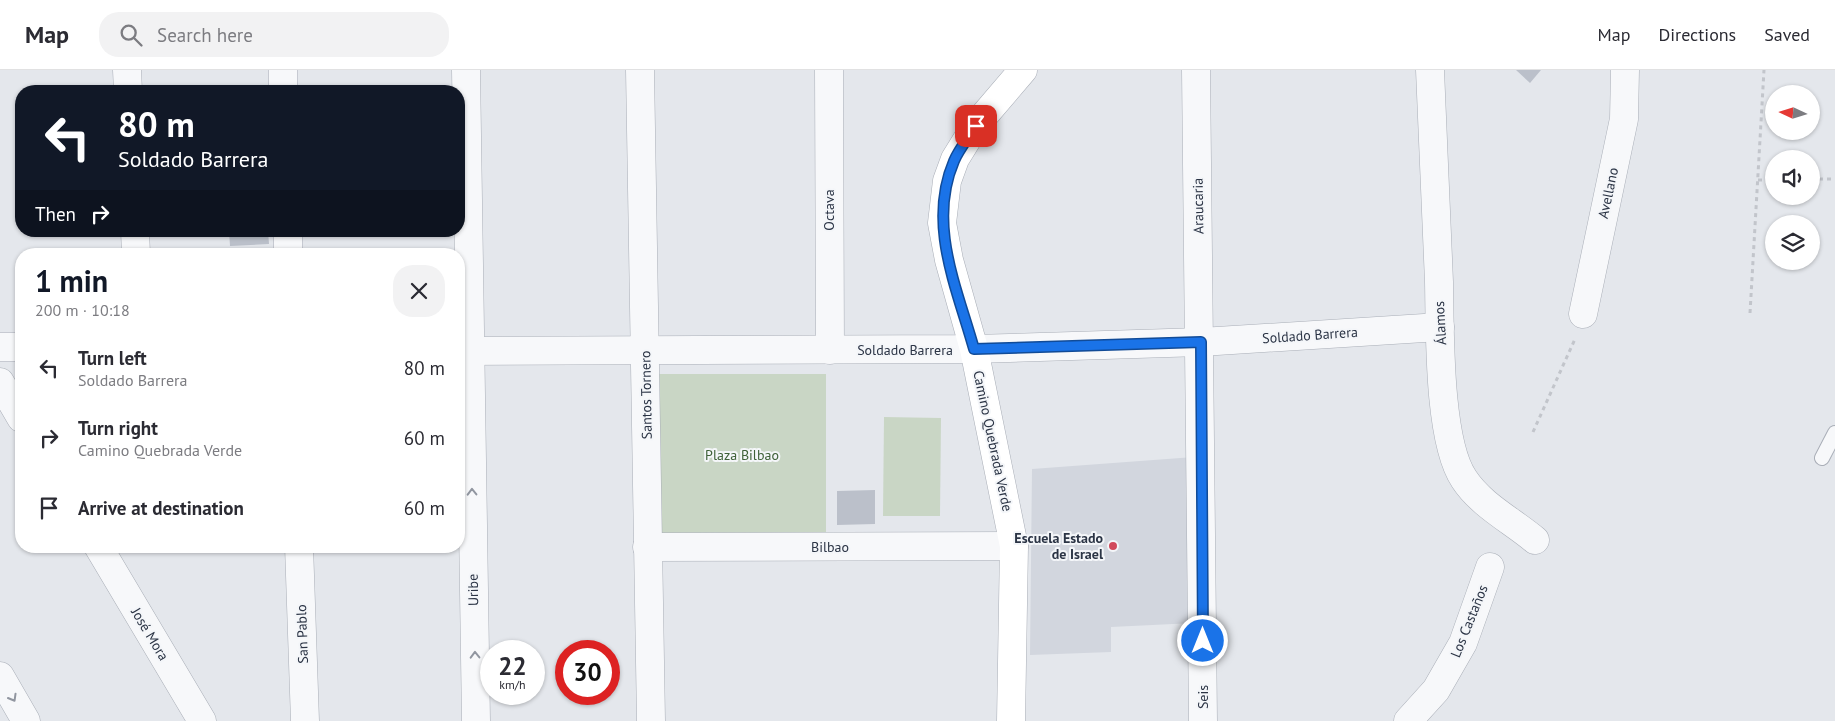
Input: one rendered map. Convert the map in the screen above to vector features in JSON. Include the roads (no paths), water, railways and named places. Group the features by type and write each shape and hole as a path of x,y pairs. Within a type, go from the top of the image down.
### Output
{"street":[{"path":"127,70 128,85"},
{"path":"283,70 283,85"},
{"name":"Uribe","path":"465,211 466,70"},
{"name":"Santos Tornero","path":"640,70 651,721"},
{"name":"Octava","path":"829,70 830,350"},
{"name":"Camino Quebrada Verde","path":"1011,721 1014,546 974,349 944,242 942,204 946,181 955,159 976,126 1023,70"},
{"name":"Araucaria","path":"1196,70 1201,342"},
{"name":"Álamos","path":"1430,70 1440,327 1446,412 1451,447 1463,478 1480,499 1536,540"},
{"name":"Avellano","path":"1583,314 1624,119 1625,70"},
{"name":"Soldado Barrera","path":"465,352 974,349 1201,342 1440,327"},
{"name":"Seis","path":"1201,342 1204,721"},
{"path":"0,382 15,408"},
{"name":"Uribe","path":"465,383 476,721"},
{"name":"Bilbao","path":"647,547 1014,546"},
{"name":"José Mora","path":"102,553 202,721"},
{"name":"San Pablo","path":"299,553 305,721"},
{"name":"Los Castaños","path":"1408,721 1436,690 1463,643 1490,567"},
{"path":"0,676 26,721"}],"lane":[{"path":"1822,458 1835,433"}],"place":[{"name":"Escuela Estado de Israel","path":"1113,546"}],"park label":[{"name":"Plaza Bilbao","path":"742,455"}]}
